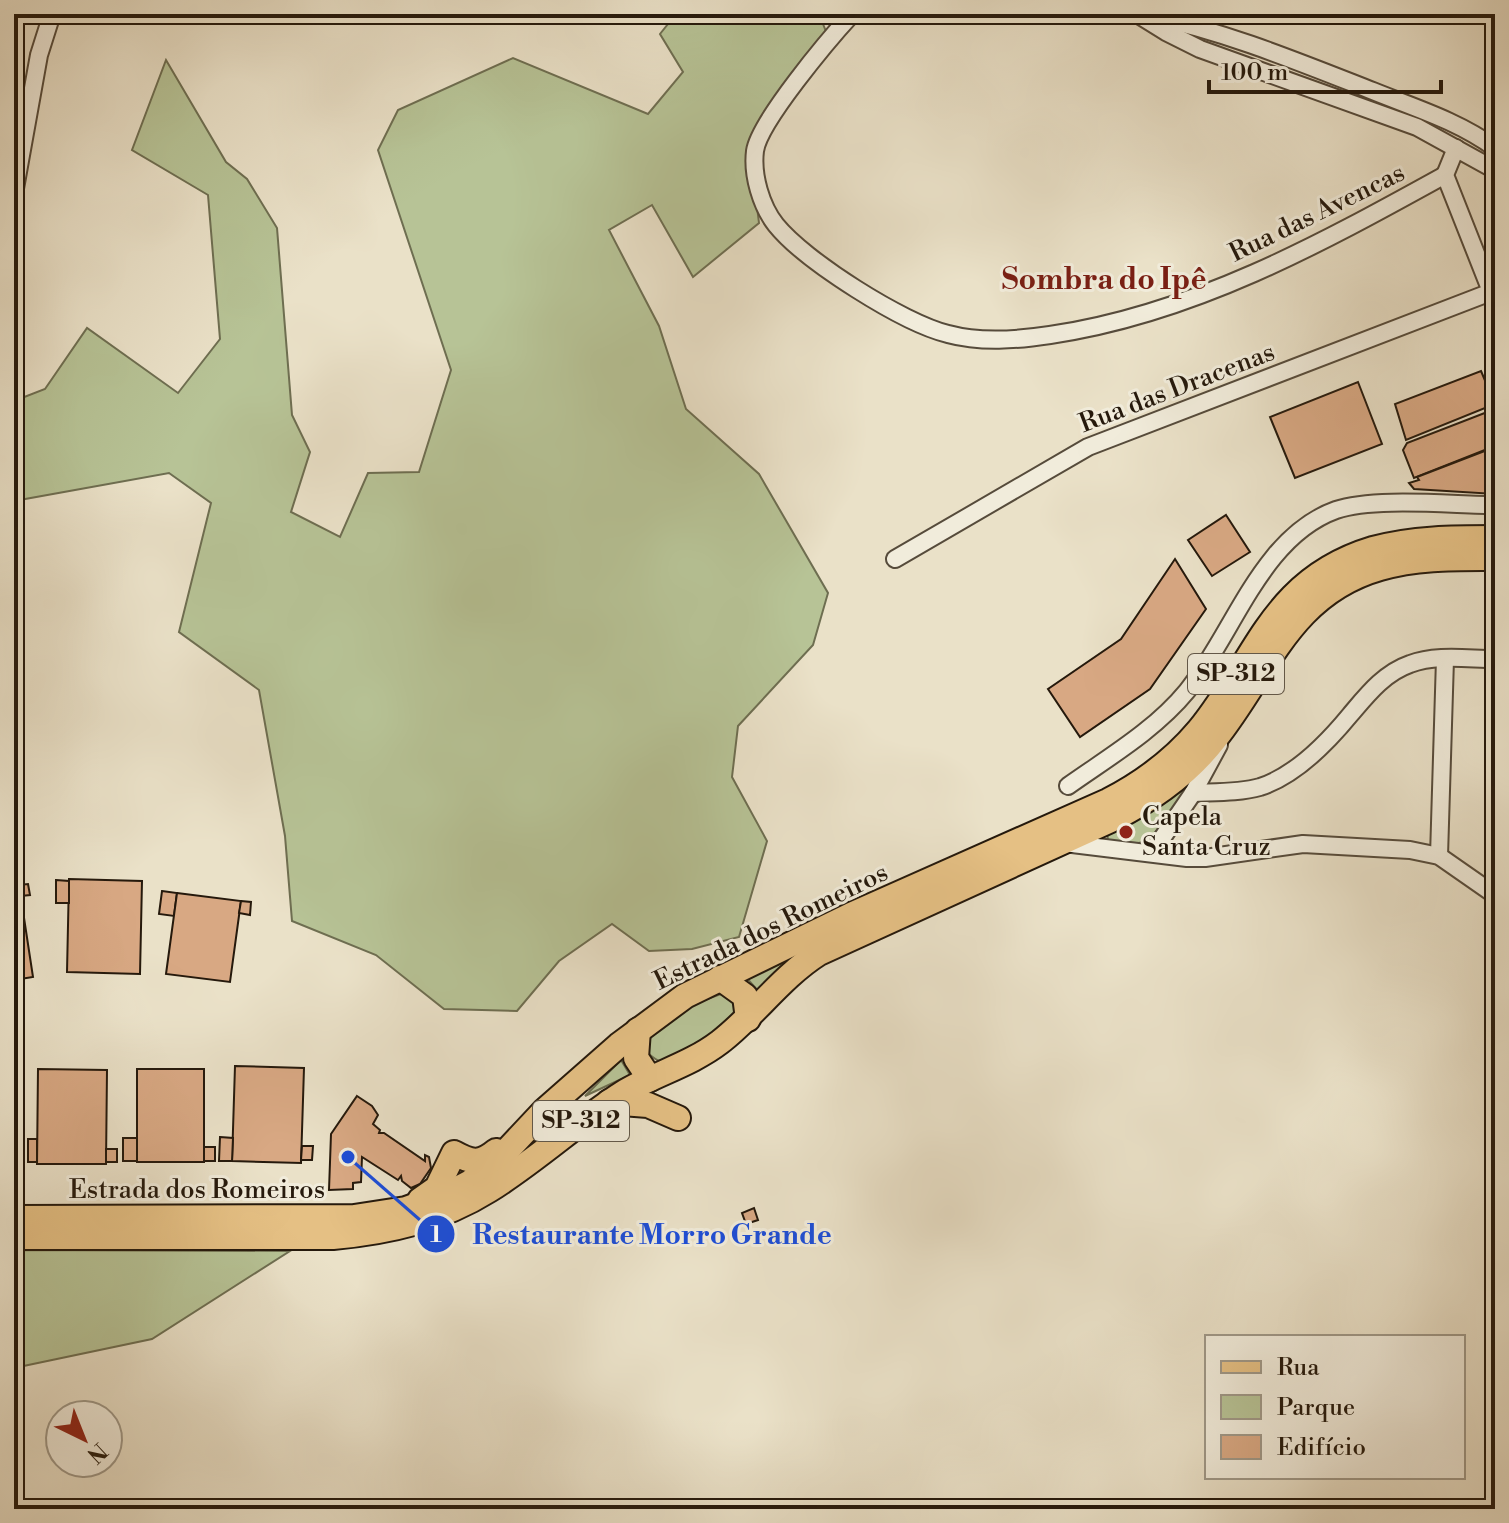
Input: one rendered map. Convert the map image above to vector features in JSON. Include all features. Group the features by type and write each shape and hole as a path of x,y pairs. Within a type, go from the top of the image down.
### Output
{"main road":[{"name":"Estrada dos Romeiros","path":"14,1218 330,1218 406,1209 437,1188 454,1153 470,1162 485,1160 672,1004 851,915 1108,801 1149,777 1168,763 1201,728 1281,607 1305,585 1332,567 1393,544 1495,538"},
{"name":"Estrada dos Romeiros","path":"14,1237 308,1238 385,1231 433,1218 490,1190 609,1102 707,1052 748,1019 791,974 819,953 1115,818 1160,792 1198,759 1230,719 1283,635 1310,607 1342,584 1359,575 1397,564 1495,558"},
{"path":"720,978 745,996 748,1019"},
{"path":"638,1030 636,1058 650,1079"},
{"path":"609,1102 648,1105 678,1118"}],"street":[{"path":"14,194 39,55 52,14"},
{"name":"Rua das Avencas","path":"852,14 814,58 757,140 755,177 775,224 810,255 856,289 926,327 949,334 1001,340 1049,335 1120,322 1158,310 1316,246 1445,175"},
{"path":"1138,14 1218,34 1402,103 1456,124 1495,148"},
{"path":"1138,14 1200,49 1435,135 1495,170"},
{"path":"1396,120 1402,103"},
{"path":"1456,148 1445,175 1493,296"},
{"name":"Rua das Dracenas","path":"895,559 1100,441 1493,296"},
{"path":"1068,786 1149,729 1187,691 1274,556 1312,521 1338,509 1363,504 1495,505"},
{"path":"1439,856 1445,659"},
{"path":"1193,793 1245,790 1272,782 1297,766 1324,742 1394,671 1423,660 1495,659"},
{"path":"1152,853 1193,793 1230,719"},
{"path":"1061,843 1187,858 1303,844 1410,850 1439,856 1495,895"}],"green space":[{"path":"676,14 819,14 827,34 749,143 759,223 693,277 652,205 609,230 659,326 686,409 759,474 828,593 813,645 738,726 732,777 767,841 739,937 692,949 649,951 612,924 559,961 517,1011 444,1009 376,955 292,921 285,836 259,690 179,632 211,503 169,473 14,501 14,401 45,389 87,328 178,393 220,339 208,195 132,150 166,60 226,162 247,179 277,228 292,415 310,452 291,512 340,537 368,473 419,472 451,370 378,150 398,110 513,58 648,114 683,72 660,34"},
{"path":"1204,767 1151,838 1137,844 1108,840 1107,833"},
{"path":"806,946 759,992 744,975"},
{"path":"721,994 734,1001 734,1013 718,1029 700,1043 669,1058 659,1061 649,1054 648,1036 696,1003"},
{"path":"621,1060 630,1075 585,1096"},
{"path":"14,1250 290,1251 152,1339 14,1368"}],"building":[{"path":"1481,371 1495,404 1406,440 1395,404"},
{"path":"1358,382 1382,444 1295,478 1270,417"},
{"path":"1495,409 1495,446 1414,478 1403,450 1407,443"},
{"path":"1495,447 1495,494 1414,489 1409,483 1419,480 1417,477"},
{"path":"1226,515 1250,552 1212,576 1188,540"},
{"path":"1175,559 1206,609 1150,689 1080,737 1048,689 1121,639"},
{"path":"69,879 142,881 140,974 67,972"},
{"path":"56,880 69,881 69,903 56,903"},
{"path":"28,884 30,895 21,896 19,885"},
{"path":"19,885 33,977 14,980 14,886"},
{"path":"162,891 177,893 174,916 159,914"},
{"path":"177,893 241,901 230,982 166,974"},
{"path":"241,901 251,902 250,915 239,913"},
{"path":"235,1066 304,1068 301,1163 232,1161"},
{"path":"38,1069 107,1070 106,1164 37,1164"},
{"path":"137,1069 204,1069 204,1162 137,1162"},
{"path":"14,1071 15,1071 14,1164"},
{"path":"357,1096 372,1106 378,1115 373,1124 380,1130 379,1133 384,1133 425,1161 425,1155 429,1157 431,1168 420,1184 411,1188 402,1181 401,1176 398,1180 362,1157 361,1182 353,1183 353,1189 329,1190 331,1134"},
{"path":"220,1137 233,1138 232,1161 219,1161"},
{"path":"123,1138 137,1138 137,1161 123,1161"},
{"path":"28,1139 37,1139 37,1162 28,1162"},
{"path":"302,1146 313,1146 312,1160 301,1160"},
{"path":"204,1147 215,1147 215,1161 204,1161"},
{"path":"15,1149 24,1149 24,1162 14,1162"},
{"path":"106,1149 117,1149 117,1162 106,1162"},
{"path":"754,1208 758,1220 746,1224 742,1213"}],"place":[{"name":"Capela Santa Cruz","path":"1126,832"},
{"name":"Restaurante Morro Grande","path":"348,1157"}],"district":[{"name":"Sombra do Ipê","path":"1104,280"}]}
